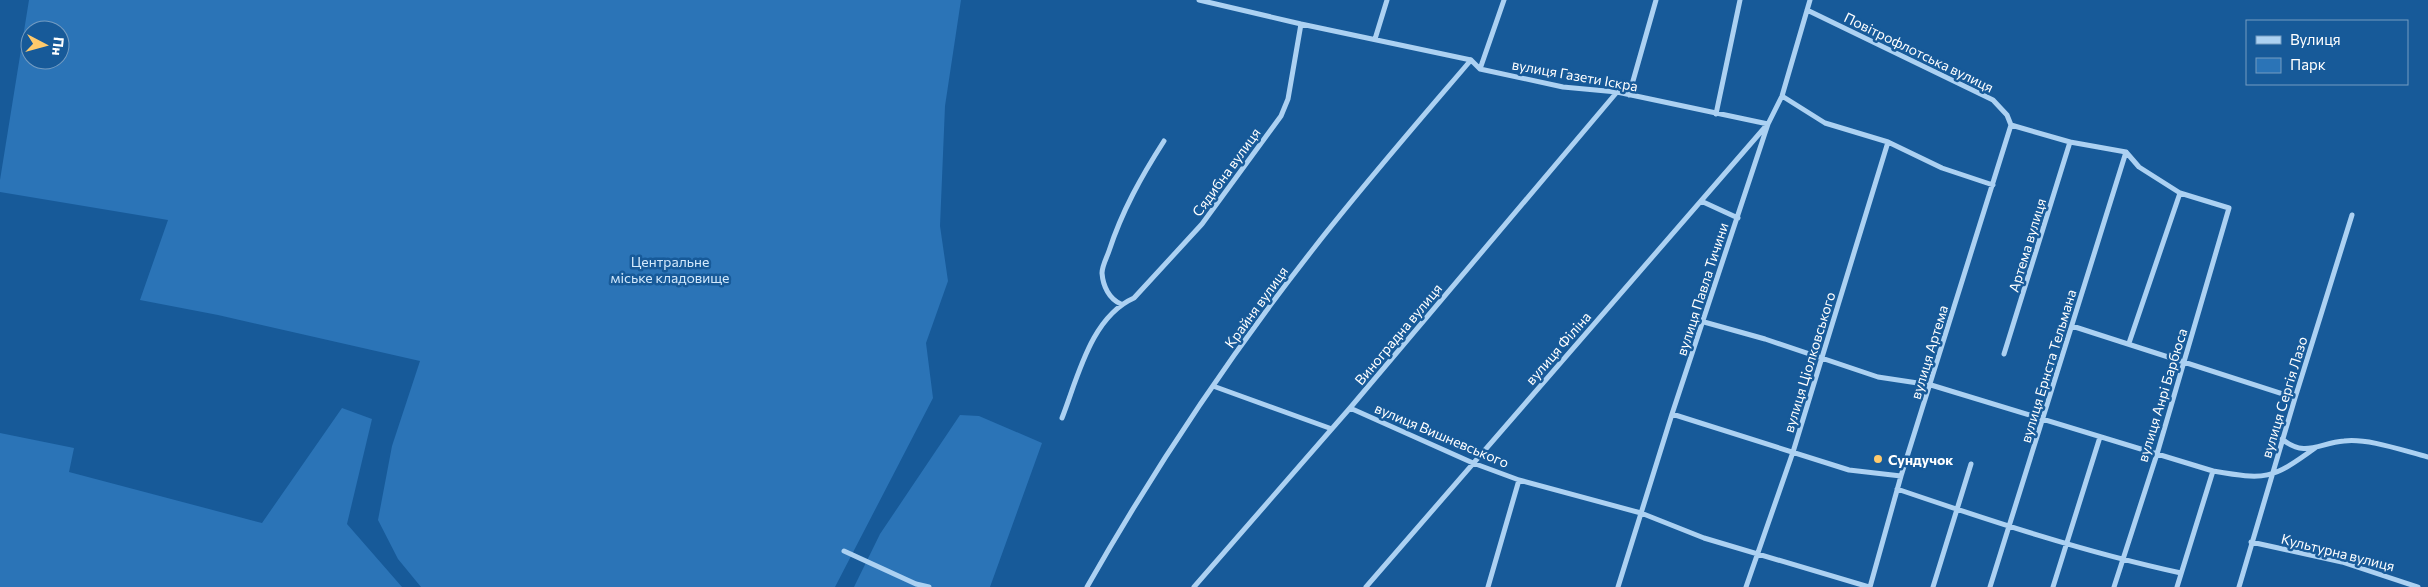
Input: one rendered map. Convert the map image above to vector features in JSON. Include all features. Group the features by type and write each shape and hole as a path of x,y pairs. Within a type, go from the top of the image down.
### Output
{"street":[{"path":"1199,0 1471,60 1480,69 1504,0"},
{"path":"1376,39 1386,0"},
{"path":"1629,95 1656,0"},
{"path":"1716,114 1740,0"},
{"name":"вулиця Павла Тичини","path":"1618,587 1672,414 1768,124 1782,96 1810,0"},
{"name":"Повітрофлотська вулиця","path":"1807,10 1993,100 2007,115 2012,125"},
{"name":"Сядибна вулиця","path":"1062,418 1084,361 1100,328 1121,304 1134,298 1202,224 1281,116 1288,99 1301,24"},
{"name":"Крайня вулиця","path":"1087,587 1118,532 1213,386 1313,249 1471,60"},
{"name":"вулиця Газети Іскра","path":"1480,69 1563,87 1617,92 1768,124"},
{"name":"Виноградна вулиця","path":"1194,587 1350,408 1617,92"},
{"path":"1782,96 1825,123 1888,142 1942,168 1993,185"},
{"name":"вулиця Філіна","path":"1366,587 1768,124"},
{"path":"2012,125 2070,142 2126,152 2139,167 2180,193 2129,343"},
{"name":"вулиця Артема","path":"1870,587 1897,489 2012,125"},
{"path":"1121,304 1113,301 1107,292 1102,272 1116,228 1136,185 1164,141"},
{"name":"вулиця Ціолковського","path":"1746,587 1793,452 1888,142"},
{"name":"Артема вулиця","path":"2004,354 2070,142"},
{"name":"вулиця Ернста Тельмана","path":"1990,587 2126,152"},
{"name":"вулиця Анрі Барбюса","path":"2114,587 2157,454 2229,208 2180,193"},
{"path":"1701,201 1738,218"},
{"name":"вулиця Сергія Лазо","path":"2240,587 2251,542 2282,438 2352,215"},
{"path":"1704,322 1765,339 1820,359 1878,376 1931,385 2213,471 2241,476 2272,475 2289,466 2314,448"},
{"path":"2072,326 2295,398"},
{"path":"1213,386 1332,429"},
{"name":"вулиця Вишневського","path":"1350,408 1473,463 1518,480 1641,513 1704,538 1870,587"},
{"path":"1672,414 1850,470 1901,476"},
{"path":"2053,587 2100,437"},
{"path":"2282,438 2296,448 2314,448 2345,440 2360,441 2428,457"},
{"path":"1933,587 1971,464"},
{"path":"2177,587 2213,471"},
{"path":"1488,587 1518,480"},
{"path":"1897,489 2008,526 2122,560 2181,573"},
{"name":"Культурна вулиця","path":"2251,542 2342,562 2418,587"},
{"path":"844,551 916,584 929,587"}],"green space":[{"name":"Центральне міське кладовище","path":"29,0 961,0 945,106 940,226 948,281 926,343 933,398 835,587 421,587 398,559 378,520 392,446 420,361 218,315 140,300 168,220 0,192 0,180 20,56 20,70 70,70 70,20 26,20"},
{"path":"342,408 372,419 347,524 402,587 0,587 0,433 74,448 69,472 262,523"},
{"path":"960,415 979,416 1042,443 990,587 854,587 880,534"}],"place":[{"name":"Сундучок","path":"1878,459"}]}
